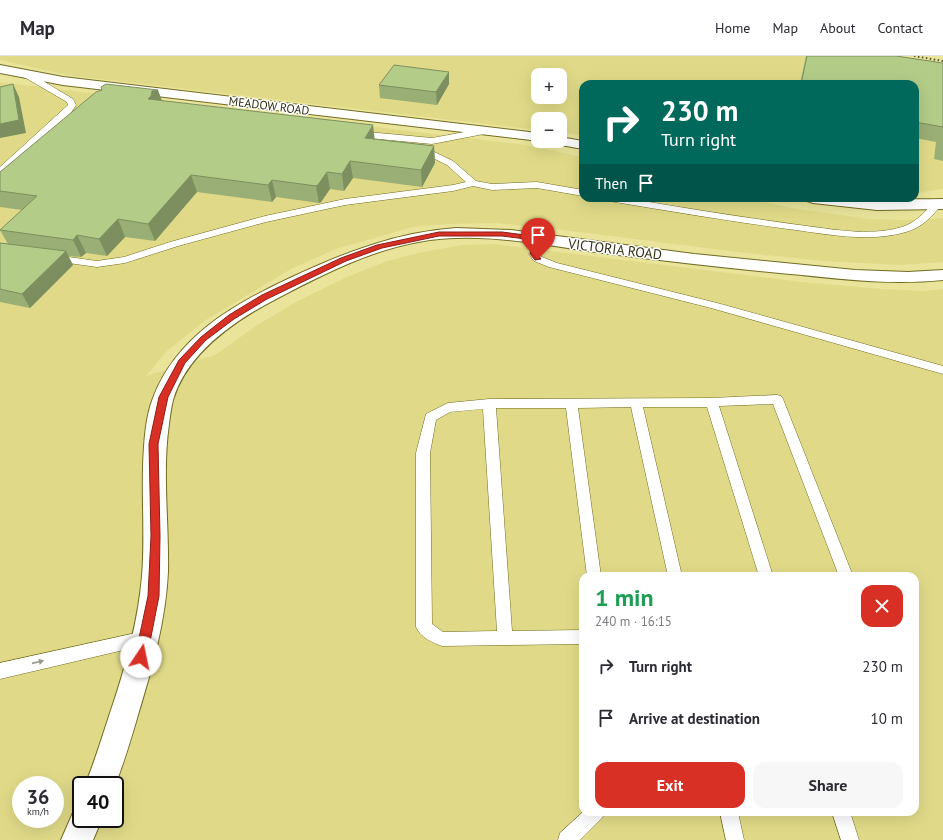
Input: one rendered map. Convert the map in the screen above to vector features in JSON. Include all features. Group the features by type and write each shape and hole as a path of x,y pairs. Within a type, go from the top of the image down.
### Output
{"street":[{"name":"MEADOW ROAD","path":"0,69 27,75 85,84 531,136"},
{"path":"567,143 579,145"},
{"path":"850,202 877,205 939,204"},
{"name":"VICTORIA ROAD","path":"104,776 141,657 153,596 156,536 154,444 163,397 182,362 204,338 231,317 265,297 344,259 380,246 420,237 445,234 502,234 747,265 838,274 906,278 943,275"},
{"path":"77,840 82,828"}],"lane":[{"path":"27,75 70,101 83,102"},
{"path":"0,172 67,112 72,105 70,101"},
{"path":"345,132 401,139 432,141 486,131"},
{"path":"401,139 450,163 473,183"},
{"path":"45,257 97,264 125,260 174,244 265,219 345,202 453,188 473,183 492,187 537,185 579,193"},
{"path":"632,202 732,219 843,233 876,234 904,230 923,221 939,204"},
{"path":"538,239 534,254 538,259 553,265 713,305 943,370"},
{"path":"579,636 442,639 432,634 424,627 422,497 424,453 430,417 448,408 489,404 571,402 712,402 777,399 844,572"},
{"path":"571,402 593,572"},
{"path":"636,402 674,572"},
{"path":"712,402 765,572"},
{"path":"489,404 505,637"},
{"path":"0,671 145,638"},
{"path":"567,840 592,816"},
{"path":"730,816 735,840"},
{"path":"841,816 850,840"}],"shaded area":[{"path":"0,56 848,56 943,71 943,189 919,192 919,80 579,80 579,135 567,133 567,112 531,112 531,129 66,75 0,60"},
{"path":"0,82 518,144 531,147 531,148 579,156 579,202 766,202 790,208 870,219 904,220 943,218 943,262 901,265 823,261 496,223 448,224 413,227 336,249 291,269 206,320 167,351 146,376 215,355 259,324 298,301 347,277 387,261 422,252 463,245 494,244 802,282 881,289 926,291 943,289 943,840 0,840"}],"building":[{"path":"807,56 896,56 943,63 943,127 919,123 919,80 802,80"},
{"path":"394,65 449,72 436,92 379,85"},
{"path":"13,84 19,120 0,124 0,87"},
{"path":"106,84 158,90 152,91 151,96 148,99 373,125 365,138 434,146 421,170 350,161 342,174 327,172 316,186 272,180 268,185 191,175 148,224 118,219 99,239 77,235 73,240 0,230 37,196 0,191 0,172 96,92 102,90 101,87"},
{"path":"0,243 66,251 22,294 0,289"}],"railway":[{"path":"914,56 943,61"}],"route":[{"path":"141,657 153,596 156,536 154,444 163,397 182,362 204,338 231,317 265,297 344,259 380,246 401,241 439,234 502,234 538,239 534,254 538,259"}]}
